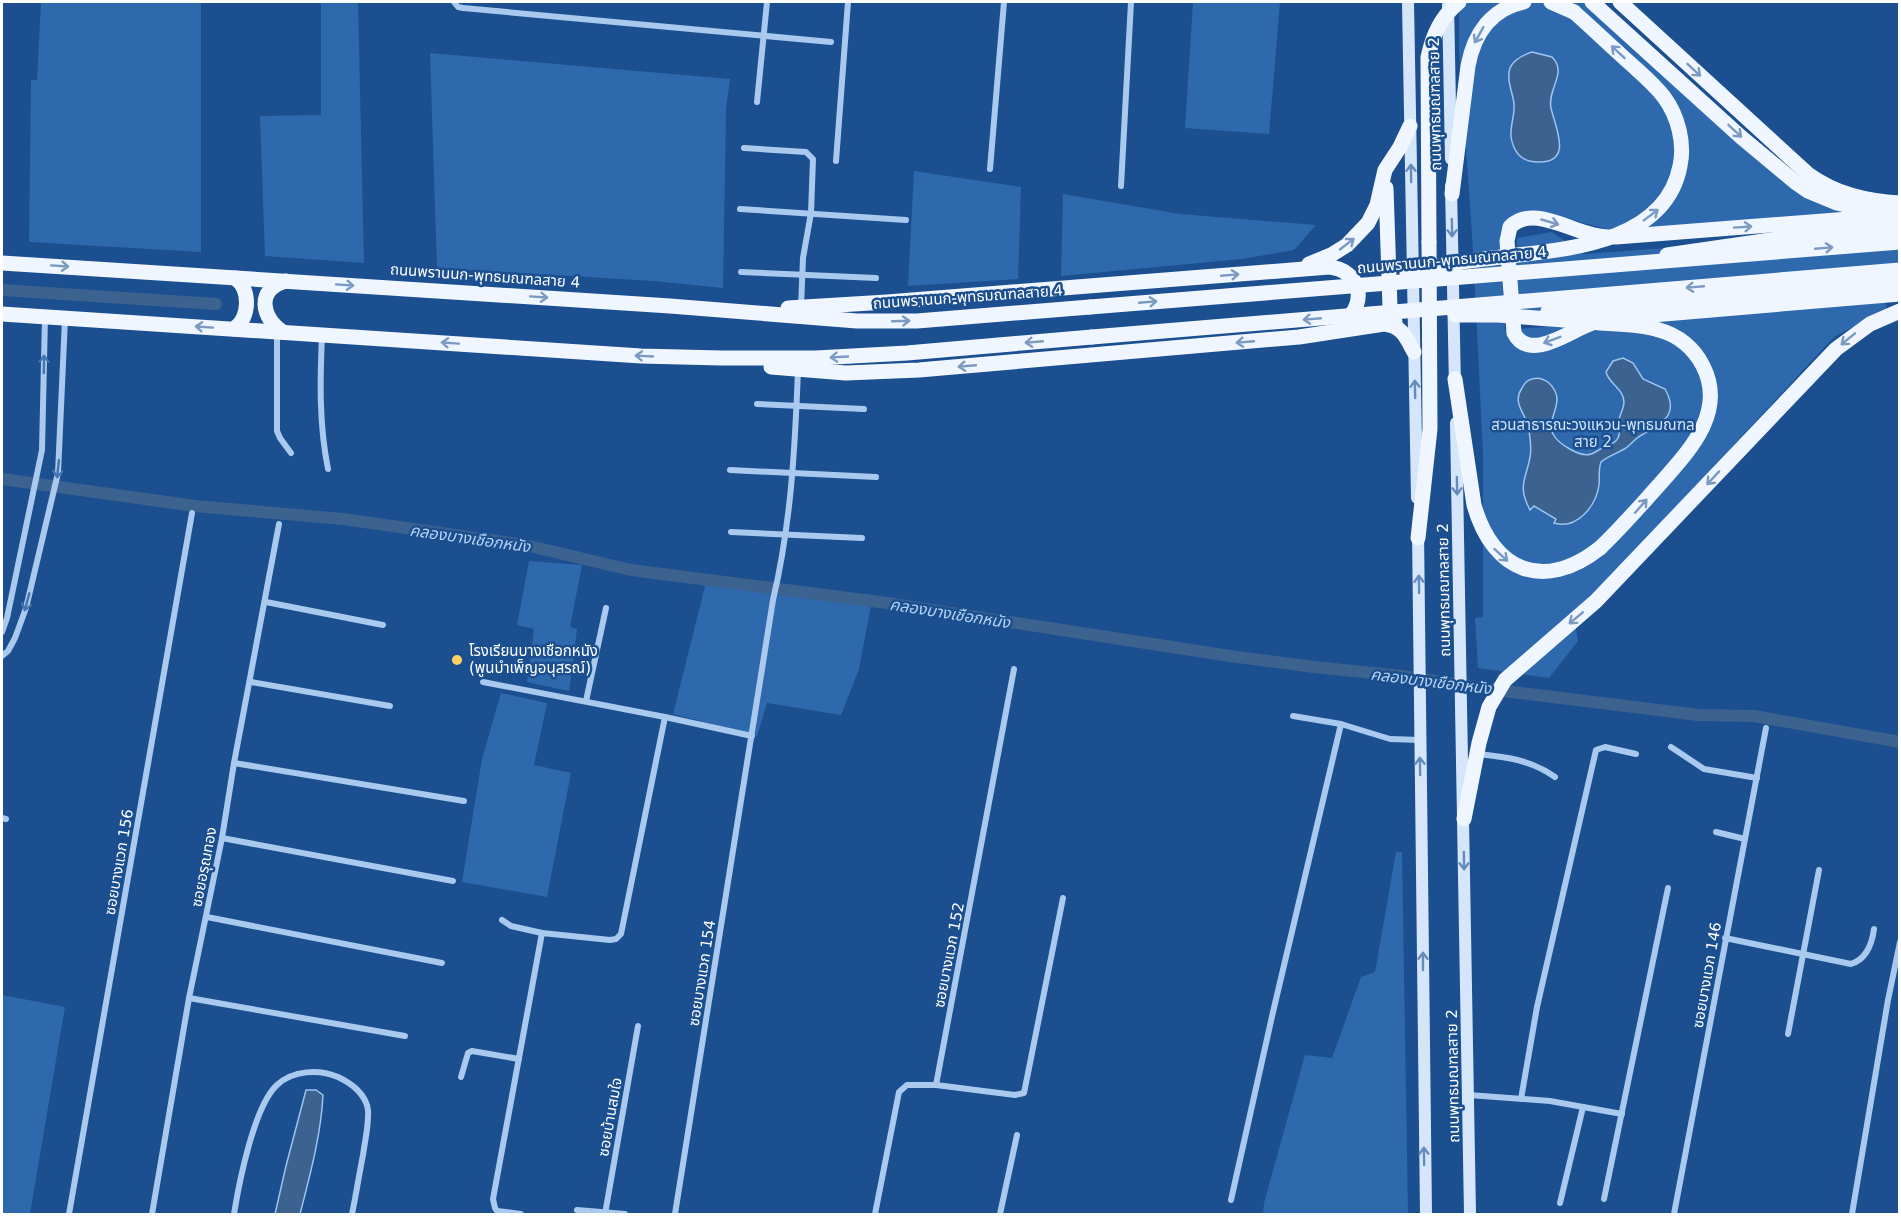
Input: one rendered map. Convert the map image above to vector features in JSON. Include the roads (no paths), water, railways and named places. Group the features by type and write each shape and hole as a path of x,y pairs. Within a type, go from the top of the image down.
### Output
{"main road":[{"name":"ถนนพุทธมณฑลสาย 2","path":"1408,2 1420,642 1426,1215"},
{"name":"ถนนพุทธมณฑลสาย 2","path":"1448,2 1470,1215"},
{"path":"1418,538 1428,459 1431,411 1428,57 1434,34 1441,21 1459,2"},
{"path":"1452,194 1468,66 1473,47 1484,26 1496,14 1524,2"},
{"path":"1373,284 1456,263 1583,246 1637,225 1662,206 1674,188 1681,163 1679,129 1671,108 1659,90 1574,12 1551,2"},
{"path":"1592,2 1763,157 1808,191 1853,208 1899,215"},
{"path":"1620,2 1808,174 1831,189 1844,194 1869,200 1899,203"},
{"path":"1274,271 1315,262 1339,251 1355,238 1368,223 1377,206 1385,170 1410,126"},
{"path":"1385,170 1390,307 1398,327 1414,352"},
{"path":"1899,215 1616,237 1588,234 1550,222 1528,218 1514,223 1507,234 1514,333 1520,342 1531,346 1547,343 1587,325 1617,318 1899,294"},
{"path":"1611,265 1754,241 1899,228"},
{"name":"ถนนพรานนก-พุทธมณฑลสาย 4","path":"2,262 886,322 1899,242"},
{"path":"732,311 801,308 1329,267 1344,271 1353,280 1359,295 1355,311 1341,324 1318,335"},
{"path":"2,314 680,357 766,359 847,357 1899,270"},
{"path":"234,329 242,322 246,304 243,287 235,278"},
{"path":"280,332 267,315 265,299 273,286 286,281"},
{"path":"1408,311 1464,316 1500,315 1899,283"},
{"path":"1464,819 1489,707 1505,680 1604,593 1836,349 1870,324 1899,311"},
{"path":"1455,379 1478,520 1491,546 1501,557 1512,564 1537,571 1551,571 1578,563 1600,548 1631,516 1696,440 1710,407 1711,395 1706,372 1695,352 1674,336 1657,329 1634,326 1500,315"},
{"path":"680,357 798,370 846,373 902,371 1318,335 1379,324 1398,327"}],"street":[{"path":"454,2 458,7 463,8 831,42"},
{"path":"757,102 767,2"},
{"path":"836,161 848,2"},
{"path":"990,169 1004,2"},
{"path":"1121,186 1131,2"},
{"path":"744,148 806,152 810,154 814,165 811,213 802,274 801,308"},
{"path":"740,209 906,220"},
{"path":"741,272 876,278"},
{"path":"2,632 40,464 45,317"},
{"path":"2,656 8,651 15,638 26,608 58,473 65,318"},
{"path":"280,332 277,431 291,453"},
{"path":"322,335 319,390 328,469"},
{"name":"ซอยบางแวก 154","path":"675,1215 775,591 787,536 793,474 798,370"},
{"path":"757,404 864,409"},
{"path":"730,470 876,477"},
{"name":"ซอยบางแวก 156","path":"69,1215 192,513"},
{"name":"ซอยอรุณทอง","path":"152,1215 189,998 222,838 279,524"},
{"path":"731,532 862,538"},
{"path":"266,602 383,625"},
{"path":"586,701 606,608"},
{"name":"ซอยบางแวก 152","path":"936,1085 1014,669"},
{"path":"251,682 390,706"},
{"path":"483,682 752,735"},
{"path":"1293,716 1341,724 1390,739 1420,740"},
{"path":"502,921 512,926 542,933 610,940 616,939 621,934 665,717"},
{"path":"1230,1200 1341,724"},
{"name":"ซอยบางแวก 146","path":"1674,1215 1766,728"},
{"path":"1521,1099 1537,1007 1596,750 1605,747 1636,754"},
{"path":"1671,747 1704,769 1757,778"},
{"path":"1477,754 1518,759 1543,769 1555,777"},
{"path":"234,763 464,801"},
{"path":"1716,832 1745,839"},
{"path":"222,838 453,881"},
{"path":"1788,1034 1819,870"},
{"path":"1604,1199 1668,888"},
{"path":"875,1215 899,1092 907,1085 936,1085 1015,1095 1024,1093 1063,898"},
{"path":"207,917 442,963"},
{"path":"1725,938 1844,964 1856,963 1871,945 1874,929"},
{"path":"521,1215 497,1210 493,1199 542,933"},
{"path":"1852,1215 1899,942"},
{"path":"189,998 405,1036"},
{"name":"ซอยบ้านสมใจ","path":"606,1213 638,1026"},
{"path":"461,1077 468,1053 472,1051 519,1059"},
{"path":"234,1215 239,1184 251,1138 266,1101 277,1085 286,1078 309,1072 334,1076 345,1081 360,1093 368,1107 368,1123 352,1215"},
{"path":"1469,1095 1521,1099 1622,1114"},
{"path":"1560,1203 1583,1107"},
{"path":"1000,1215 1017,1135"},
{"path":"577,1210 625,1215"}],"waterway":[{"path":"2,290 216,304"},
{"name":"คลองบางเชือกหนัง","path":"2,479 195,506 343,519 525,545 631,570 887,603 1230,656 1698,715 1754,716 1900,742"}],"place":[{"name":"โรงเรียนบางเชือกหนัง (พูนบำเพ็ญอนุสรณ์)","path":"457,660"}],"park label":[{"name":"สวนสาธารณะวงแหวน-พุทธมณฑล สาย 2","path":"1593,434"}]}
